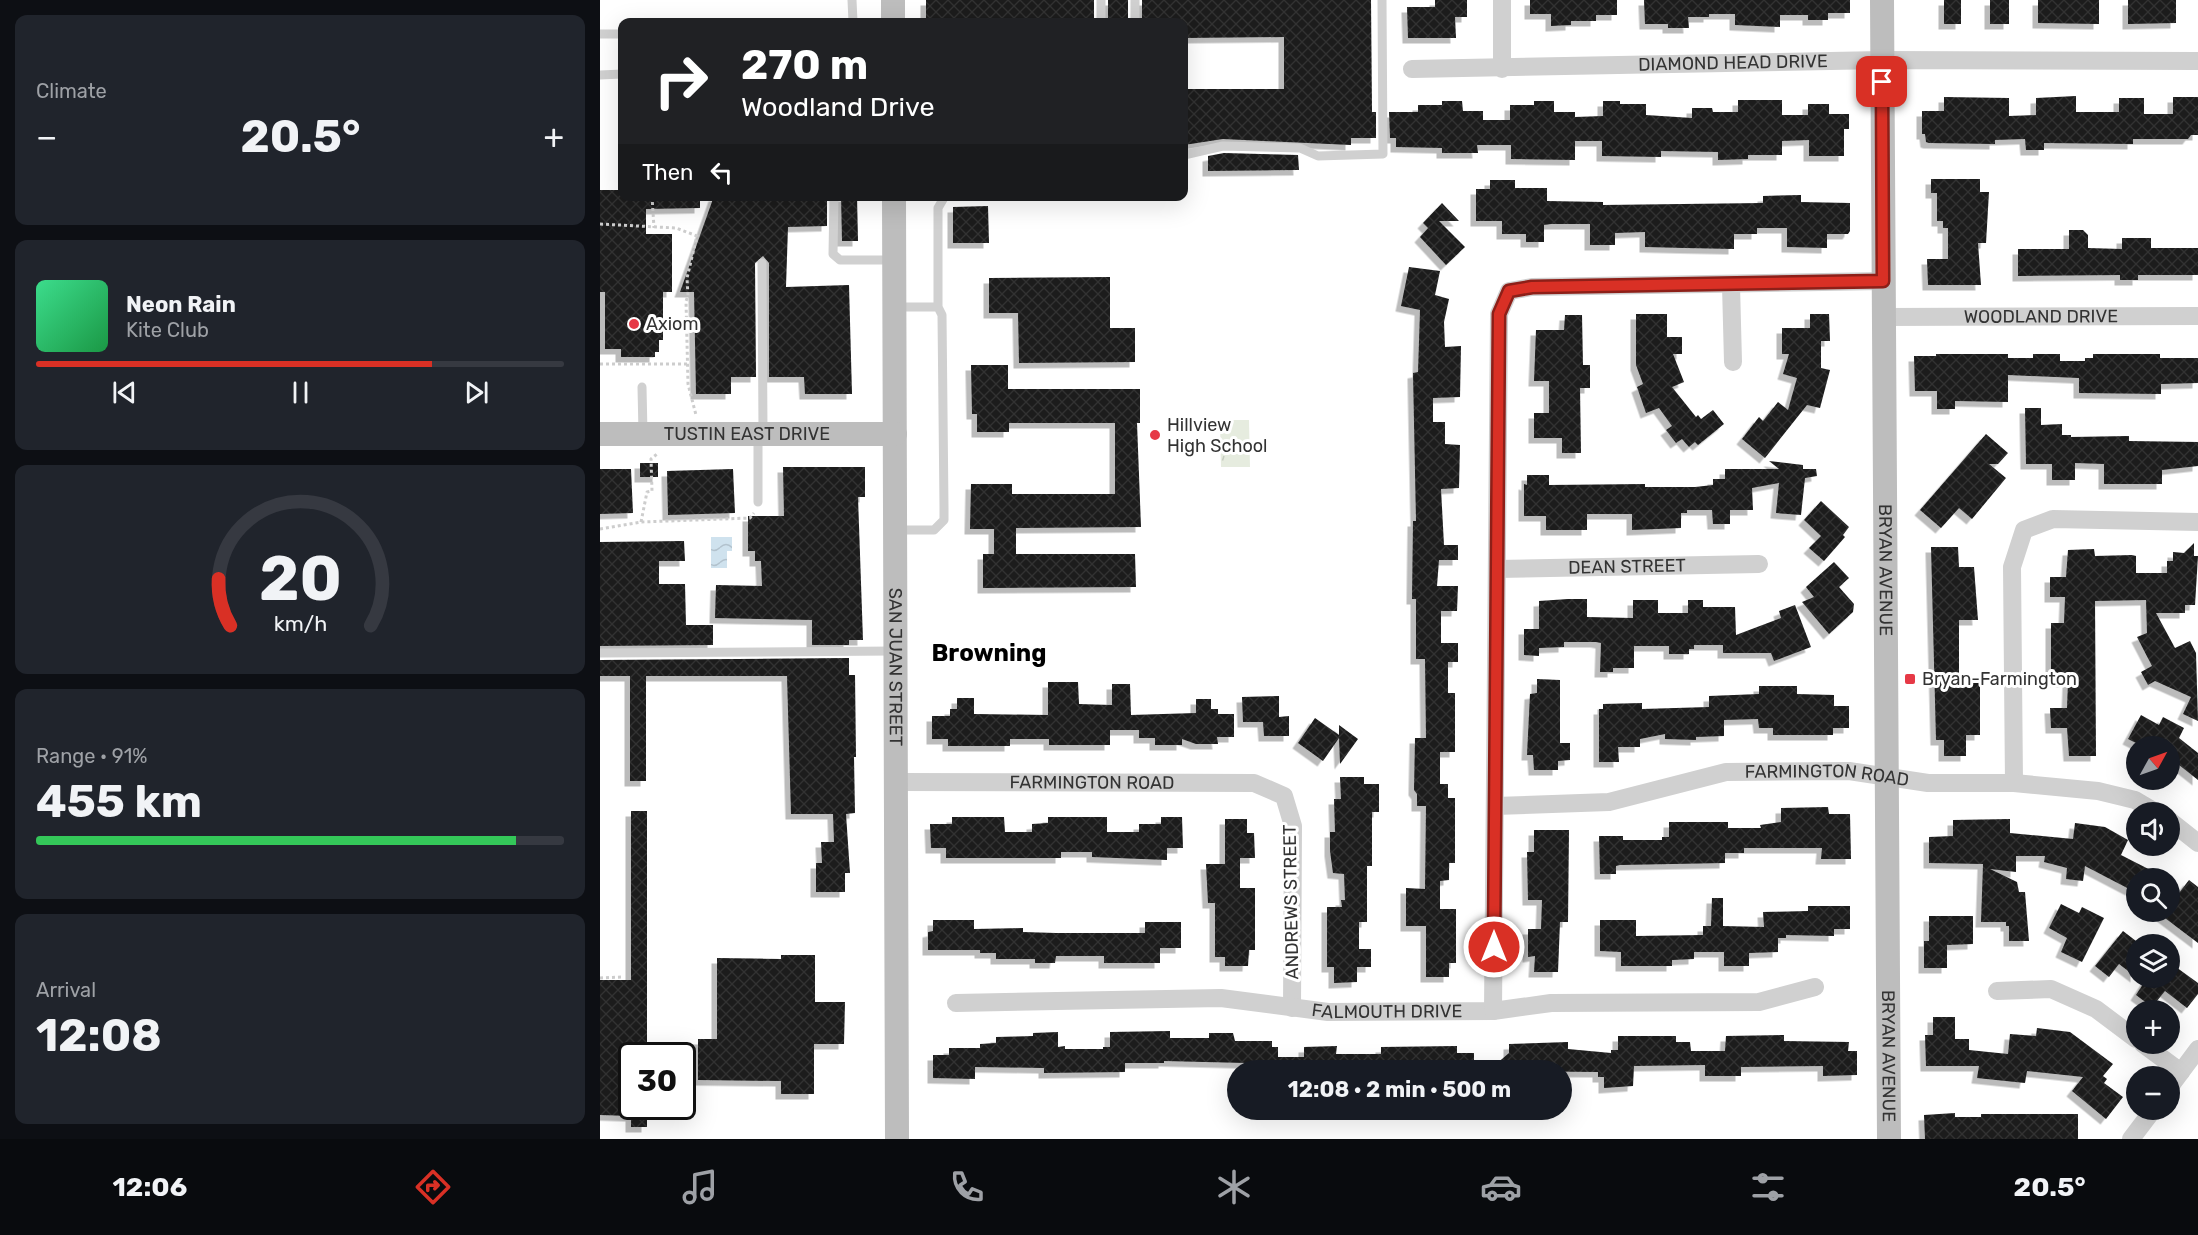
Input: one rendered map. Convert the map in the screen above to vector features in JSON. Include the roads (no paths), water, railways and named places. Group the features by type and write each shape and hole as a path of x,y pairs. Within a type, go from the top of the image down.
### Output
{"main road":[{"path":"893,0 893,18"},
{"name":"BRYAN AVENUE","path":"1882,0 1889,1139"},
{"name":"SAN JUAN STREET","path":"894,201 897,1139"},
{"name":"TUSTIN EAST DRIVE","path":"600,434 895,434"}],"street":[{"path":"1502,0 1502,69"},
{"name":"DIAMOND HEAD DRIVE","path":"1412,69 1882,60 2198,61"},
{"path":"1493,1011 1499,314 1509,291 1532,287 1883,281"},
{"path":"1731,285 1732,362"},
{"name":"WOODLAND DRIVE","path":"1883,317 2198,316"},
{"path":"2014,783 2012,567 2024,530 2053,519 2198,522"},
{"name":"DEAN STREET","path":"1497,569 1759,564"},
{"name":"FARMINGTON ROAD","path":"1495,806 1609,802 1726,772 1849,771 1928,783 2014,783 2098,791 2138,802"},
{"name":"FARMINGTON ROAD","path":"897,782 1254,783 1284,796"},
{"name":"ANDREWS STREET","path":"1284,796 1293,826 1292,1008"},
{"path":"2180,829 2198,843"},
{"name":"FALMOUTH DRIVE","path":"957,1003 1221,998 1328,1012 1493,1011 1551,1003 1759,1002 1815,987"},
{"path":"1997,991 2051,989 2096,1009 2126,1032"},
{"path":"2157,1054 2181,1072 2198,1049"},
{"path":"2131,1139 2145,1120"}],"lane":[{"path":"852,0 853,18"},
{"path":"1101,0 1101,18"},
{"path":"1135,0 1135,18"},
{"path":"1188,154 1223,146 1300,148 1318,156 1383,154 1382,0"},
{"path":"600,34 618,34"},
{"path":"600,75 618,74"},
{"path":"834,201 833,254 840,260 894,260"},
{"path":"896,530 934,530 944,520 942,315 938,307 938,208 942,201"},
{"path":"758,502 762,263"},
{"path":"894,307 938,307"},
{"path":"642,387 652,434"},
{"path":"600,652 896,651"}],"water":[{"path":"711,537 732,537 732,551 727,551 727,568 711,568"}],"place":[{"name":"Axiom","path":"634,324"},
{"name":"Hillview High School","path":"1155,435"},
{"name":"Bryan-Farmington","path":"1910,679"}],"district":[{"name":"Browning","path":"989,653"}]}
